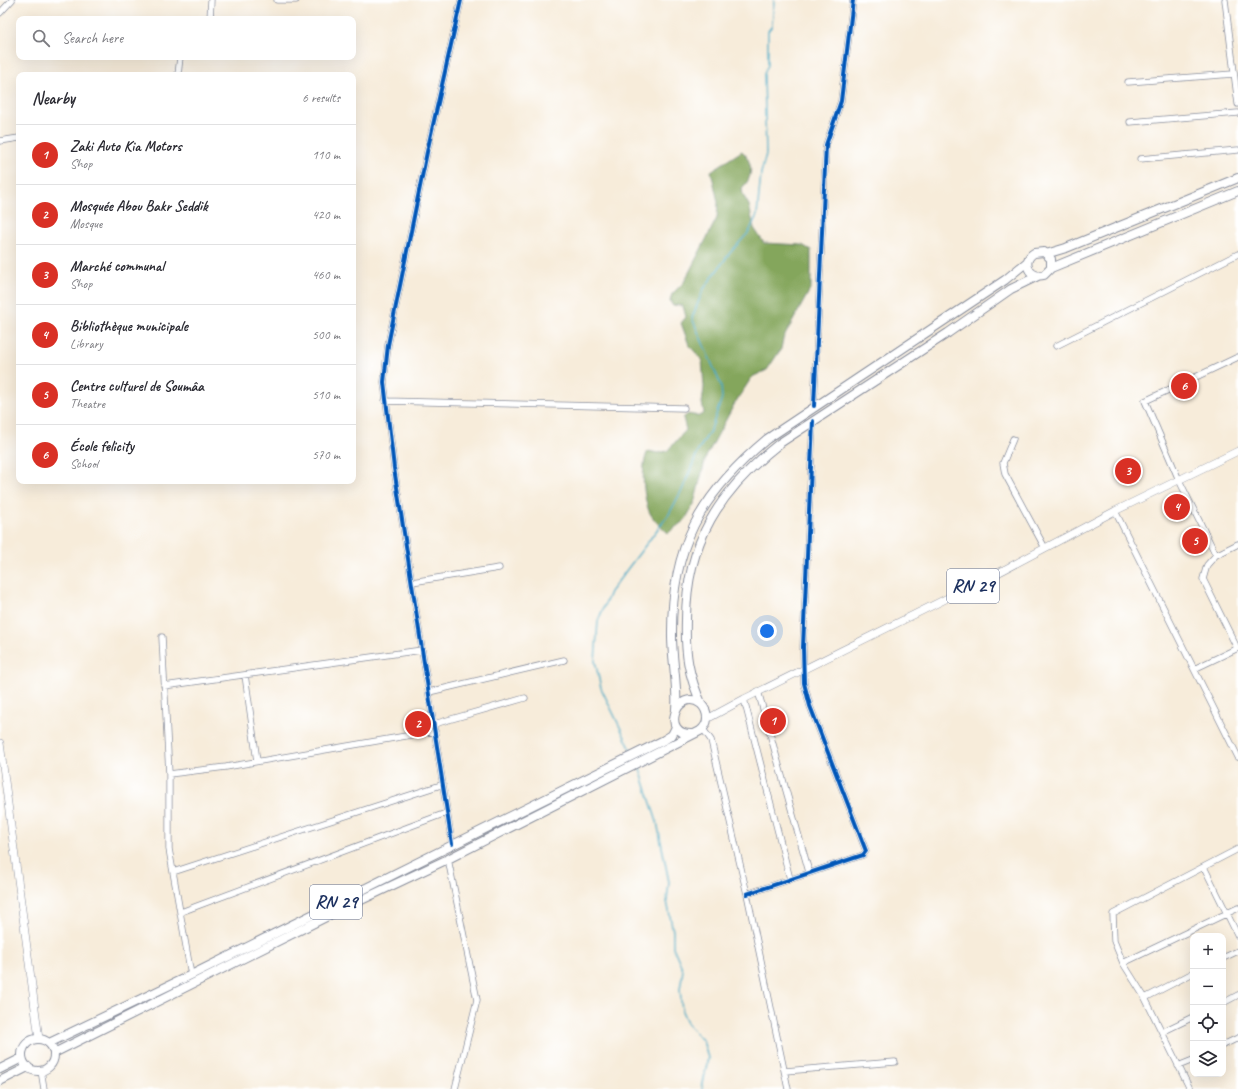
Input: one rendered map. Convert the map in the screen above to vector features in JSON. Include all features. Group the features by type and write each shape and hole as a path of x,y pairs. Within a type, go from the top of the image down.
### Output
{"highway":[{"path":"1046,254 1066,248 1238,178"},
{"path":"54,1053 49,1043 39,1039 32,1040 26,1044 22,1058 28,1067 34,1070 41,1070 50,1065 54,1053 336,912 448,859 629,767 642,755 703,729 707,719 706,711 689,674 686,633 688,578 697,547 706,527 720,502 738,480 758,460 774,447 948,333 1011,289 1038,276 1044,275 1051,268 1238,191"},
{"path":"693,734 686,734 676,727 674,720 676,694 672,651 672,611 677,574 684,546 713,493 740,462 767,439 814,406 1005,280 1027,262 1030,256 1034,253 1041,252 1046,254 1052,262 1051,268"},
{"path":"1027,262 1030,271 1038,276"},
{"path":"676,709 681,704 688,701 702,705"},
{"name":"RN 29","path":"49,1043 191,975 623,760 642,755 668,738 676,727"},
{"path":"0,1069 22,1058"},
{"path":"0,1081 28,1067"}],"main road":[{"name":"RN 29","path":"707,719 758,691 994,575 1116,511 1238,451"},
{"path":"0,743 39,1039"}],"street":[{"path":"0,13 12,0"},
{"path":"210,16 211,0"},
{"path":"277,0 296,0"},
{"path":"452,844 446,813 385,401 384,382 388,345 461,0"},
{"path":"814,406 826,145 841,101 853,0"},
{"path":"1224,0 1238,104"},
{"path":"178,72 180,60"},
{"path":"1128,82 1234,74"},
{"path":"1130,122 1238,113"},
{"path":"0,141 16,138"},
{"path":"1140,159 1238,150"},
{"path":"1056,346 1238,254"},
{"path":"1216,555 1179,480 1145,402 1238,357"},
{"path":"385,401 684,408"},
{"path":"747,894 863,855 866,848 810,706 803,670 813,421"},
{"path":"1013,439 1003,463 1005,474 1045,548"},
{"path":"1116,511 1238,757"},
{"path":"1194,669 1238,648 1203,579 1207,565 1216,555 1238,544"},
{"path":"412,582 499,568"},
{"path":"162,637 169,774 169,849 191,975"},
{"path":"164,686 422,650"},
{"path":"429,692 564,660"},
{"path":"245,675 257,761"},
{"path":"758,691 809,872"},
{"path":"434,724 525,698"},
{"path":"744,699 790,879"},
{"path":"703,729 711,740 747,894 788,1089"},
{"path":"169,774 257,761 435,731"},
{"path":"173,872 442,785"},
{"path":"181,912 446,813"},
{"path":"1190,1089 1145,998 1123,963 1114,941 1113,914 1238,849"},
{"path":"448,859 477,1000 455,1089"},
{"path":"1204,866 1238,936"},
{"path":"1123,963 1238,908"},
{"path":"1226,957 1238,951"},
{"path":"1145,998 1190,975"},
{"path":"1226,1002 1238,996"},
{"path":"1162,1032 1190,1018"},
{"path":"1226,1044 1238,1038"},
{"path":"1178,1066 1190,1061"},
{"path":"785,1071 895,1062"},
{"path":"41,1070 44,1089"}],"green space":[{"path":"742,151 746,155 751,170 749,179 742,188 743,195 749,205 754,228 764,243 802,245 811,250 811,288 783,339 781,349 767,370 752,377 735,403 706,457 694,504 685,520 668,533 655,520 648,509 644,493 643,474 646,457 648,451 658,453 667,451 686,430 683,418 688,414 699,416 704,413 702,403 704,387 702,360 689,345 681,323 686,317 683,306 672,305 670,300 672,294 684,282 717,218 718,202 711,171"}],"waterway":[{"path":"632,752 601,688 595,661 598,621 610,592 669,514 683,488 698,451 711,429 722,398 721,385 692,318 703,290 729,254 749,232 757,215 761,173 766,154 764,74 768,65 768,31 772,26 774,0"},
{"path":"639,766 657,822 669,882 667,901 673,931 673,947 683,970 680,989 682,1011 688,1025 703,1041 708,1058 702,1089"}],"cycle path":[{"path":"452,844 394,468 384,382 388,345 427,152 461,0"},
{"path":"814,406 826,145 841,101 853,0"},
{"path":"747,894 863,855 866,851 810,706 804,683 803,647 813,421"}],"place":[{"name":"École felicity","path":"1184,386"},
{"name":"Marché communal","path":"1128,471"},
{"name":"Bibliothèque municipale","path":"1177,507"},
{"name":"Centre culturel de Soumâa","path":"1195,541"},
{"name":"Zaki Auto Kia Motors","path":"773,721"},
{"name":"Mosquée Abou Bakr Seddik","path":"418,724"}]}
